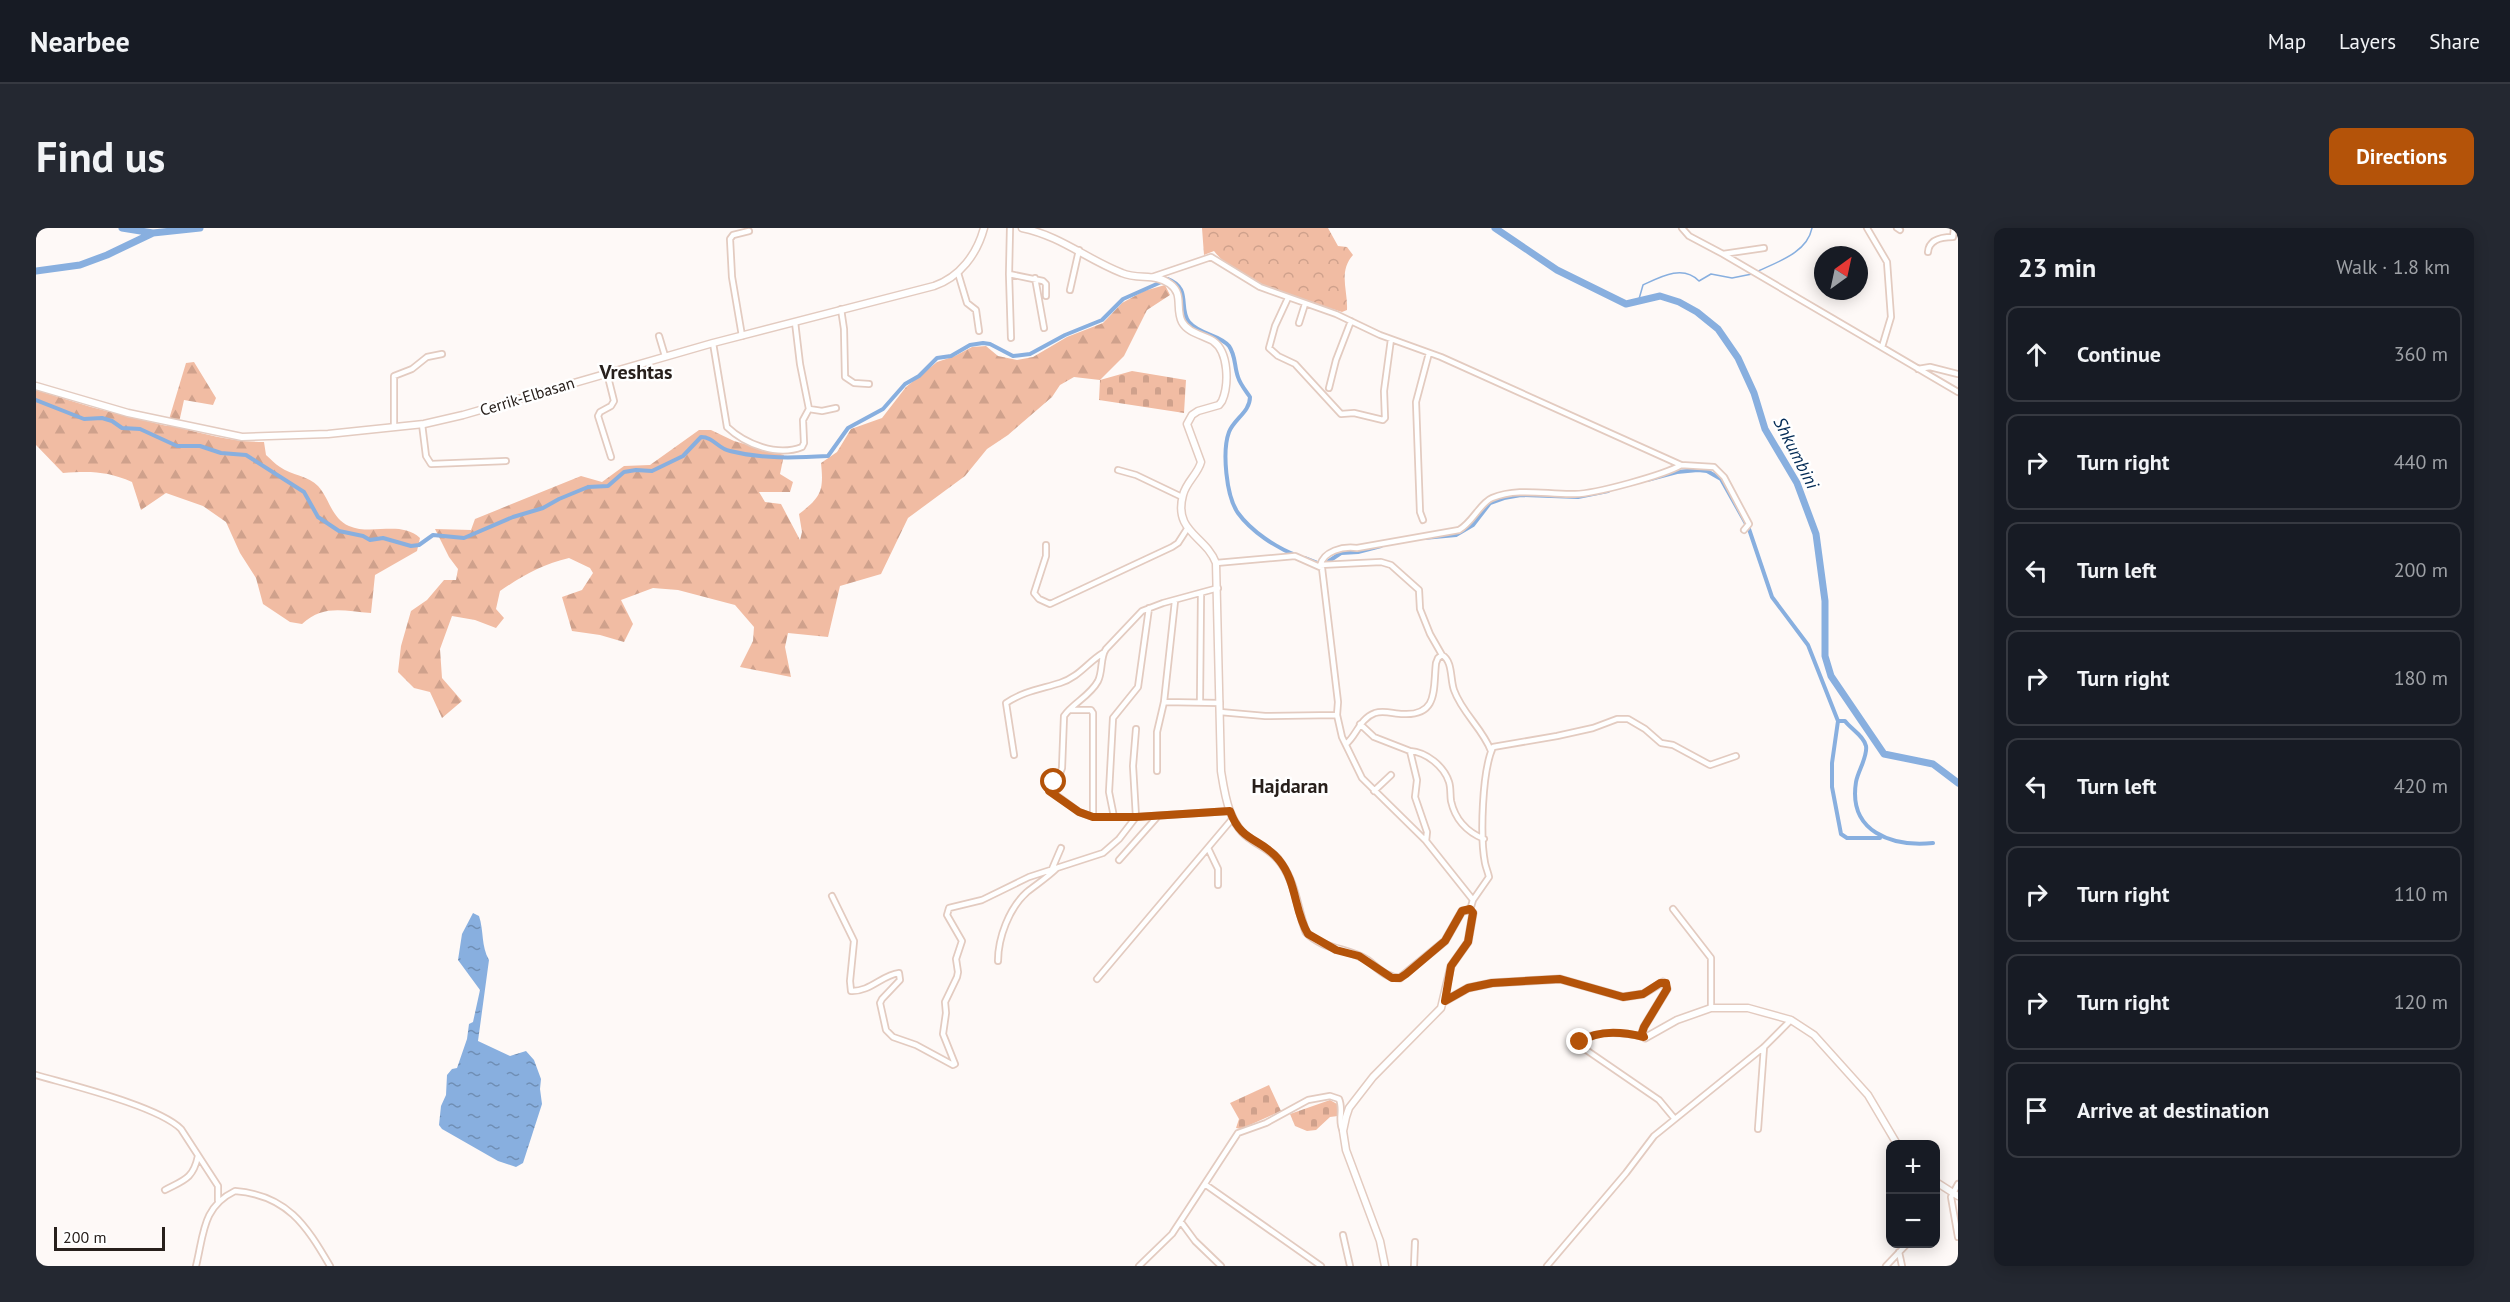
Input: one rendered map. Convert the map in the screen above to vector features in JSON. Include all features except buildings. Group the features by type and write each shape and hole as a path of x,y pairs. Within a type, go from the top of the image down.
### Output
{"main road":[{"name":"Cerrik-Elbasan","path":"36,386 128,413 235,437 281,437 422,424 464,415 712,343 934,286 958,273 977,248 984,228"},
{"path":"1022,228 1051,235 1122,273 1165,281 1178,295 1183,323 1192,331 1216,344 1222,352 1225,367 1222,401 1220,405 1192,415 1186,424 1201,462 1182,498 1183,520 1187,529 1212,554 1216,563 1221,771 1230,811 1242,833 1274,854 1286,870 1308,934 1336,950 1359,956 1392,978 1400,978 1445,941 1462,911 1470,909 1473,913 1468,942 1451,966 1445,1001 1437,1014 1360,1092 1349,1108 1343,1131 1346,1150 1380,1241 1385,1266"},
{"path":"1445,1001 1475,986 1504,982 1560,979 1623,997 1643,994 1663,982 1667,989 1642,1033 1647,1038 1677,1020 1711,1008 1748,1008 1791,1020 1814,1035 1864,1091 1895,1140"},
{"path":"1940,1185 1955,1194"}],"street":[{"path":"1010,228 1011,338"},
{"path":"1682,228 1689,236 1759,274 1917,369 1958,390"},
{"path":"1867,228 1887,262 1888,269 1891,317 1882,348"},
{"path":"1928,252 1928,246 1933,241 1953,237 1957,228"},
{"path":"742,336 732,277 730,239 733,235 749,231"},
{"path":"1723,254 1764,248"},
{"path":"1070,290 1079,250"},
{"path":"1152,277 1211,257 1253,284 1336,314 1429,353 1681,465 1708,465 1719,469 1746,527"},
{"path":"958,273 967,303 976,310 979,331"},
{"path":"1009,274 1035,278 1044,282 1046,296"},
{"path":"1035,278 1044,328"},
{"path":"1287,298 1275,326 1269,348 1278,356 1295,364 1341,414 1354,413 1383,420 1385,418 1384,391 1391,339"},
{"path":"1299,323 1305,304"},
{"path":"841,309 844,329 845,377 854,383 869,384"},
{"path":"1329,388 1336,360 1351,321"},
{"path":"712,343 727,428 761,447 793,450 804,443 803,420 809,409 802,378 795,322"},
{"path":"659,336 665,356"},
{"path":"1423,520 1420,512 1416,402 1429,353"},
{"path":"394,427 394,376 412,369 427,357 442,354"},
{"path":"1917,369 1930,367 1958,374"},
{"path":"607,373 614,401 598,416 611,457"},
{"path":"809,409 822,411 836,408"},
{"path":"422,424 426,456 431,464 506,461"},
{"path":"1321,564 1340,548 1357,548 1459,530 1472,521 1488,500 1500,496 1530,492 1584,494 1668,471 1681,465"},
{"path":"1118,470 1136,475 1182,498"},
{"path":"1046,545 1048,550 1034,593 1039,599 1050,604 1172,547 1178,543 1187,529"},
{"path":"1216,563 1295,556 1321,564 1381,562 1391,565 1419,590 1420,609 1430,634 1449,664 1456,694 1482,733 1491,752"},
{"path":"1321,564 1338,702 1337,716 1346,744 1362,778 1426,841 1473,900"},
{"path":"1014,755 1006,703 1021,693 1061,683 1086,668 1142,611 1218,588"},
{"path":"1200,594 1200,701"},
{"path":"1157,771 1157,732 1164,702 1175,601"},
{"path":"1114,817 1109,792 1113,718 1138,687 1149,608"},
{"path":"1103,652 1103,664 1094,687 1064,716 1062,768 1059,776 1048,789 1079,812 1093,817 1136,817 1230,811"},
{"path":"1346,744 1351,740 1360,724 1375,713 1416,713 1426,708 1434,698 1436,663 1442,655"},
{"path":"1164,702 1220,703"},
{"path":"1070,710 1091,710 1093,713 1093,817"},
{"path":"1220,712 1265,716 1337,716"},
{"path":"1470,909 1488,877 1485,865 1484,788 1493,747 1593,728 1617,719 1628,719 1645,729 1661,743 1673,745 1710,765 1736,756"},
{"path":"1360,724 1374,737 1425,755 1442,771 1450,785 1452,805 1462,824 1472,833 1484,839"},
{"path":"832,896 854,941 851,992 864,990 899,973 900,980 884,994 880,1003 886,1030 893,1038 916,1045 955,1064 943,1034 945,1002 958,972 956,959 962,941 947,915 949,908 982,900 1054,868 1109,849 1136,817 1133,766 1136,729"},
{"path":"1410,751 1418,780 1415,797 1427,832 1426,841"},
{"path":"1374,791 1391,775"},
{"path":"1119,860 1158,816"},
{"path":"1097,979 1233,818"},
{"path":"998,961 999,943 1018,901 1054,868 1061,848"},
{"path":"1208,848 1218,869 1218,885"},
{"path":"1673,909 1711,958 1711,1008"},
{"path":"1547,1266 1626,1173 1654,1136 1764,1047 1791,1020"},
{"path":"1644,1037 1624,1033 1606,1034 1584,1039 1579,1046 1659,1101 1674,1118"},
{"path":"1758,1129 1764,1047"},
{"path":"36,1075 167,1117 181,1129 218,1186 218,1201"},
{"path":"1139,1266 1181,1222 1238,1134 1266,1123 1308,1100 1330,1096 1339,1099 1340,1127 1343,1131"},
{"path":"165,1190 190,1177 196,1167 198,1156"},
{"path":"1958,1184 1955,1194 1951,1197 1958,1237"},
{"path":"1206,1185 1321,1266"},
{"path":"196,1266 206,1217 218,1201 235,1191 262,1196 277,1202 310,1231 330,1266"},
{"path":"1181,1222 1221,1266"},
{"path":"1343,1235 1350,1266"},
{"path":"1414,1266 1415,1242"},
{"path":"1886,1266 1903,1248"},
{"path":"1899,1252 1902,1266"}],"green space":[{"path":"1202,228 1328,228 1338,246 1347,247 1353,255 1348,261 1345,275 1347,310 1342,312 1273,290 1239,273 1214,251 1204,255"},
{"path":"1165,285 1170,295 1147,310 1124,356 1100,380 1074,377 1060,385 1052,397 1008,435 987,449 965,476 908,518 881,574 840,586 828,637 788,633 785,647 791,677 740,667 753,641 754,627 735,605 678,590 653,588 621,600 633,624 624,642 600,635 572,631 562,597 582,590 593,573 590,568 569,558 533,571 500,591 496,609 504,618 496,628 475,620 452,616 440,649 442,678 462,701 442,718 430,692 414,688 398,672 401,646 411,611 427,600 444,580 456,580 458,569 449,557 435,529 471,530 475,519 581,476 602,482 624,466 650,465 699,430 711,430 734,441 784,455 780,474 793,482 790,492 759,492 765,502 781,504 800,540 802,532 799,514 812,503 819,493 822,480 821,463 837,452 851,429 882,418 906,387 937,362 972,347 986,346 998,356 1017,360 1033,357 1067,337 1103,323 1122,303 1144,291"},
{"path":"194,362 216,398 213,405 184,400 178,427 231,439 264,442 266,455 276,464 318,486 334,513 343,523 358,529 404,530 420,538 417,551 375,575 371,613 334,610 318,614 302,624 290,622 263,604 256,578 240,553 226,522 203,506 166,493 141,510 132,482 98,473 63,473 36,445 36,390 91,407 167,426 186,363"},
{"path":"1132,371 1186,380 1184,413 1099,400 1100,380"},
{"path":"1269,1085 1281,1111 1241,1129 1236,1128 1239,1119 1230,1103"},
{"path":"1330,1100 1337,1104 1338,1116 1330,1117 1316,1130 1307,1131 1295,1126 1290,1114"}],"water":[{"path":"473,913 479,916 489,960 478,1041 510,1056 526,1051 534,1060 541,1079 542,1104 523,1163 516,1167 498,1161 442,1129 439,1125 441,1106 446,1095 447,1075 452,1069 457,1068 467,1039 469,1024 473,1022 480,990 458,960 462,934"}],"waterway":[{"name":"Shkumbini","path":"122,228 153,233"},
{"name":"Shkumbini","path":"36,271 80,265 153,233 200,228"},
{"name":"Shkumbini","path":"1495,228 1557,270 1626,304 1660,296 1679,302 1697,312 1718,329 1738,358 1754,393 1765,429 1797,483 1816,534 1825,601 1825,656 1831,676 1884,754 1933,764 1958,783"},
{"path":"1756,272 1798,250 1809,237 1812,228"},
{"path":"1639,299 1643,285 1671,274 1686,273 1699,281 1711,274 1732,278 1752,274"},
{"path":"36,400 84,419 102,418 122,428 140,429 177,446 200,446 221,453 246,455 304,492 318,517 339,531 363,536 370,540 383,538 411,546 419,545 433,535 464,538 513,517 543,508 588,487 608,486 624,472 652,471 683,456 701,437 709,439 726,450 742,454 766,457 828,456 848,428 883,409 905,384 919,376 937,358 951,356 970,345 983,343 990,344 1013,356 1030,354 1065,335 1102,320 1123,299 1168,279 1180,288 1184,311 1189,322 1198,330 1220,339 1229,346 1239,380 1250,397 1245,411 1231,427 1227,440 1226,473 1234,505 1243,520 1257,532 1273,544 1298,556"},
{"path":"1647,480 1677,472 1698,470 1707,471 1721,479 1749,529 1772,597 1808,645 1838,721 1845,721 1865,742 1866,754 1856,782 1855,799 1859,813 1876,833 1889,839 1918,844 1933,843"},
{"path":"1424,538 1456,535 1473,525 1490,503 1504,498 1521,495 1578,497 1608,491"},
{"path":"1305,558 1323,565 1341,553 1358,552 1381,546"},
{"path":"1838,721 1832,763 1832,787 1841,834 1847,838 1880,838"}],"district":[{"name":"Vreshtas","path":"636,372"},
{"name":"Hajdaran","path":"1290,786"}],"route":[{"path":"1054,782 1048,787 1049,791 1079,812 1093,817 1136,817 1230,811 1239,830 1274,854 1286,870 1295,891 1306,932 1336,950 1359,956 1392,978 1400,978 1406,974 1445,941 1462,911 1470,909 1473,918 1468,942 1465,950 1451,966 1445,1001 1454,998 1468,988 1492,983 1560,979 1574,981 1623,997 1643,994 1660,983 1666,983 1665,994 1644,1027 1642,1033 1644,1037 1624,1033 1606,1034 1592,1036 1580,1042"}]}
